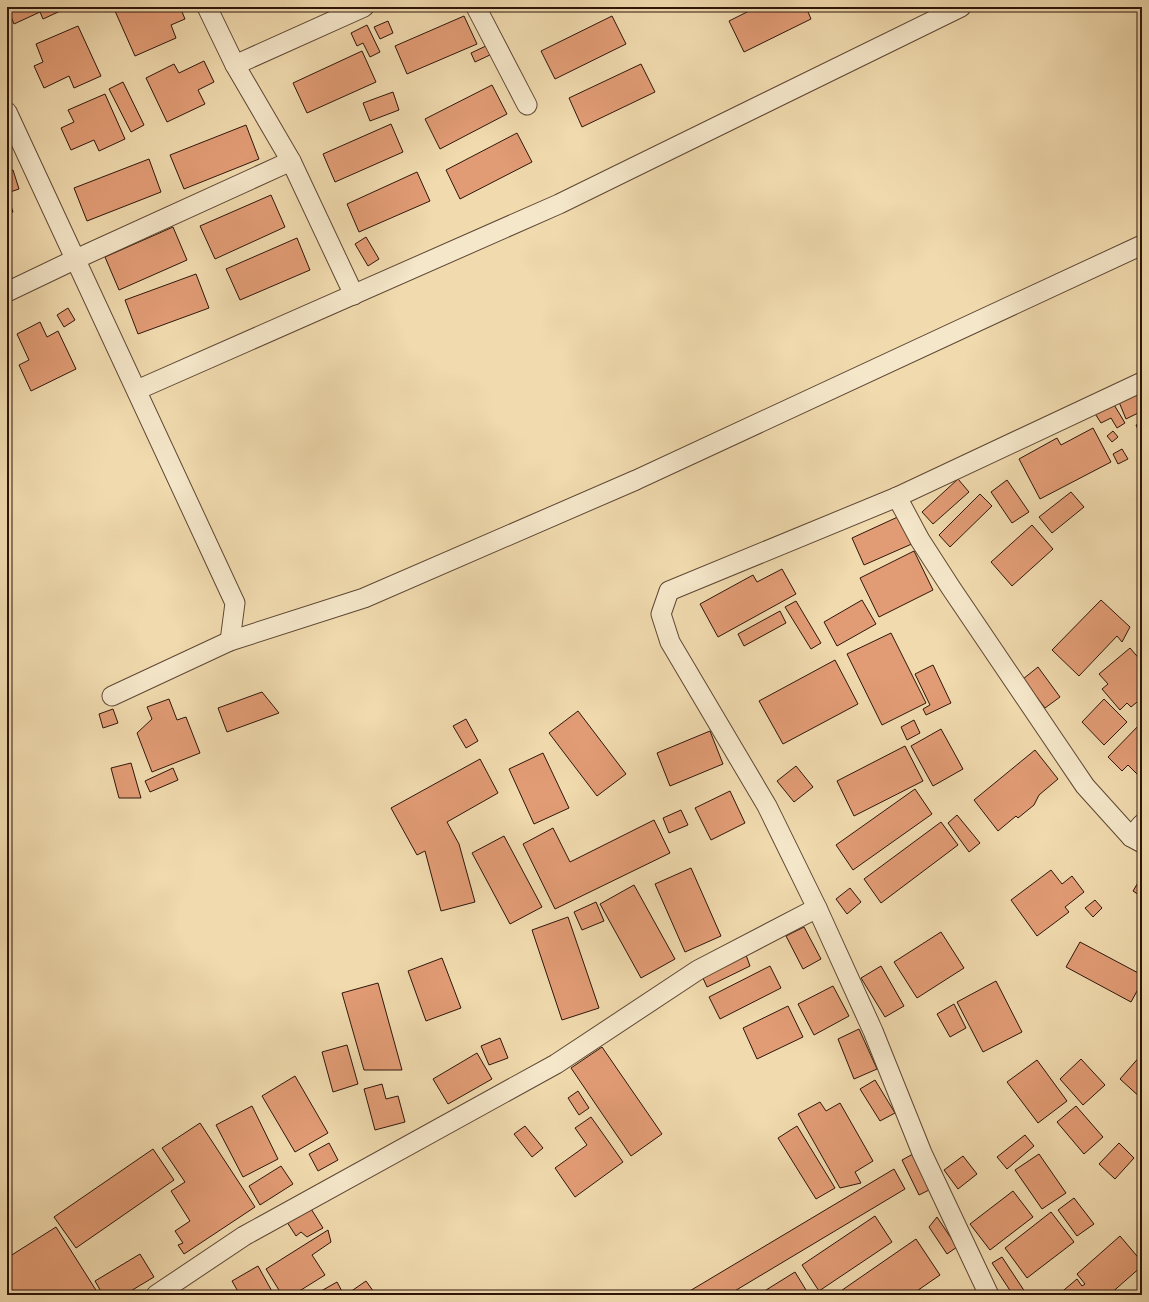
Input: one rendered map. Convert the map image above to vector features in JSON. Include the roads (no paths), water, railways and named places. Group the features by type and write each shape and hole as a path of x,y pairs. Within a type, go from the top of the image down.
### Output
{"street":[{"path":"207,7 235,65 291,161 354,294"},
{"path":"235,65 364,7"},
{"path":"476,7 527,105"},
{"path":"137,390 560,204 961,7"},
{"path":"7,112 235,603 230,640"},
{"path":"7,292 291,161"},
{"path":"112,696 230,640 364,598 593,498 1142,244"},
{"path":"989,1295 922,1153 873,1031 817,908 767,806 670,642 661,614 669,591 897,497 1142,382"},
{"path":"897,497 920,540 951,588 1085,786 1138,835"},
{"path":"156,1295 244,1236 556,1064 698,970 817,908"}]}
